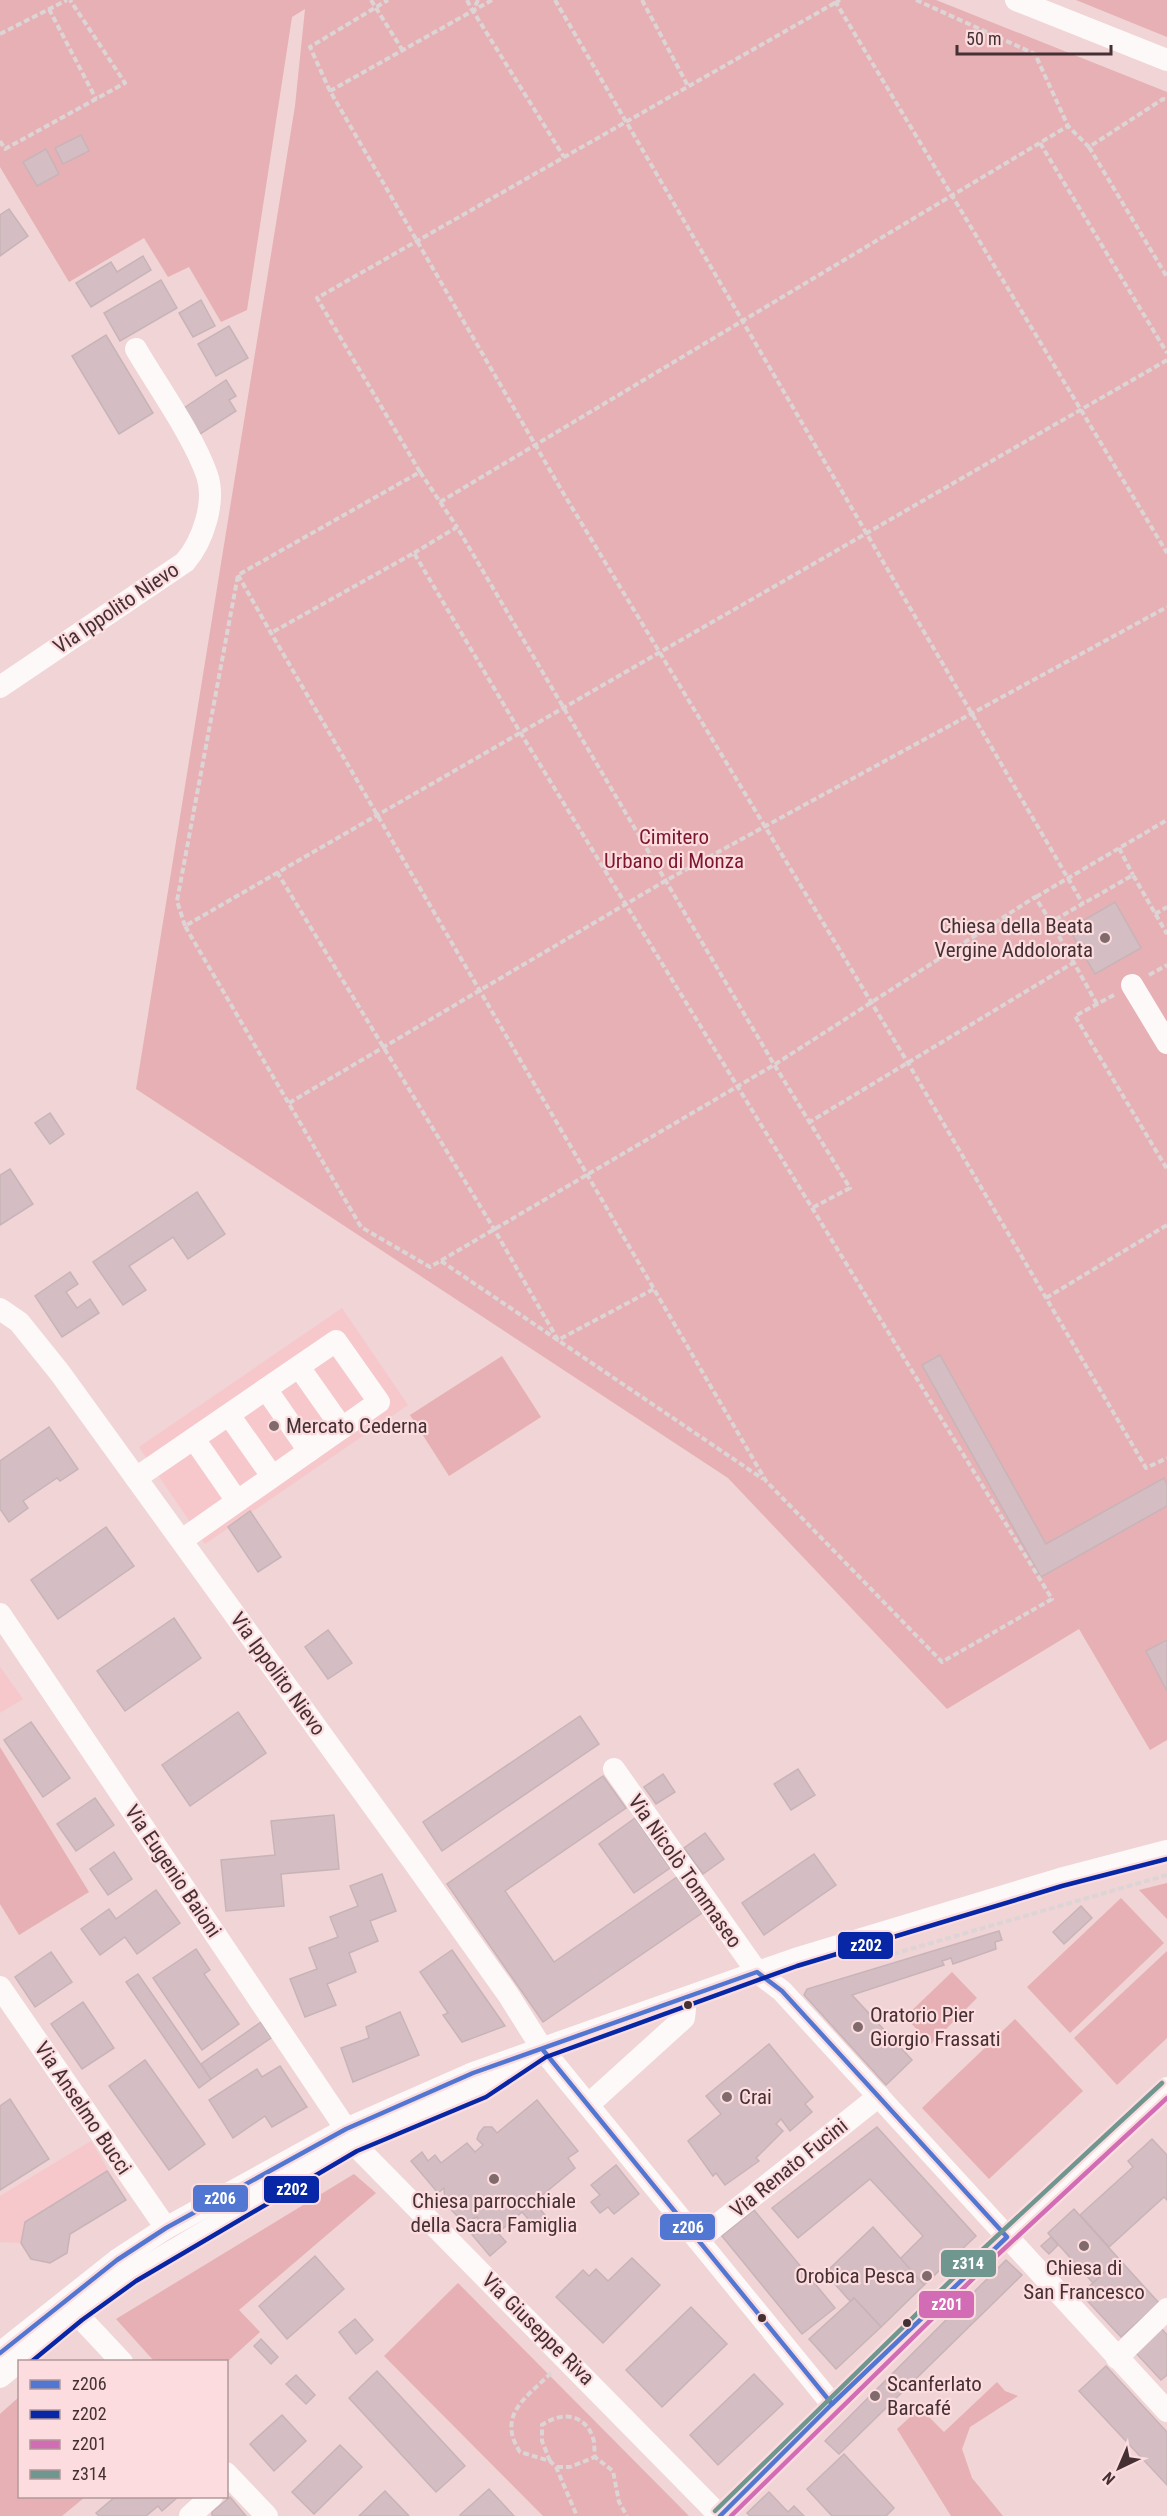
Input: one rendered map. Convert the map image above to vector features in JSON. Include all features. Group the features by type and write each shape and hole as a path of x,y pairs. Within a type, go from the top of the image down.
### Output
{"street":[{"path":"1016,0 1167,60"},
{"name":"Via Ippolito Nievo","path":"0,687 185,562 196,550 208,511 207,477 136,349"},
{"path":"1132,985 1167,1042"},
{"name":"Via Ippolito Nievo","path":"0,1309 19,1322 39,1347 182,1540 454,1919 543,2050 832,2404"},
{"path":"136,1478 336,1341 342,1349 379,1402 182,1540"},
{"path":"298,1366 342,1428"},
{"path":"266,1389 309,1451"},
{"path":"229,1415 272,1476"},
{"path":"194,1439 237,1501"},
{"name":"Via Eugenio Baioni","path":"0,1614 350,2136"},
{"name":"Via Nicolò Tommaseo","path":"614,1769 757,1972 782,1991 1167,2411"},
{"path":"0,2352 117,2260 166,2228 473,2073 757,1972 1060,1879 1167,1851"},
{"name":"Via Anselmo Bucci","path":"0,1987 166,2228"},
{"path":"588,2105 684,2018 686,1999"},
{"name":"Via Renato Fucini","path":"698,2240 879,2096"},
{"path":"720,2516 832,2404 1007,2236 1164,2097"},
{"path":"21,2360 77,2314 132,2275 350,2136"},
{"name":"Via Giuseppe Riva","path":"350,2136 720,2516"},
{"path":"1117,2358 1167,2309"},
{"path":"77,2314 121,2360"},
{"path":"0,2377 18,2362"},
{"path":"228,2479 267,2516"},
{"path":"190,2516 210,2498"}],"path":[{"path":"0,34 69,0 125,83 5,149 0,141"},
{"path":"371,0 403,51"},
{"path":"388,0 310,47 330,92 536,444 908,1063 1146,1468 1167,1458"},
{"path":"466,0 564,157"},
{"path":"473,11 478,0"},
{"path":"330,92 492,0"},
{"path":"555,0 1083,904"},
{"path":"642,0 688,86"},
{"path":"916,0 1035,54 1068,126 1089,147 1167,277"},
{"path":"812,1208 850,1188 808,1123 457,527 420,472 316,298 837,1 1167,553"},
{"path":"49,9 96,99"},
{"path":"1089,147 1163,99 1167,100"},
{"path":"440,502 1068,126"},
{"path":"1040,143 1167,353"},
{"path":"185,926 1167,360"},
{"path":"420,472 238,575 177,901 185,926 361,1227 430,1267 774,1065 1035,897 1167,820"},
{"path":"272,633 457,527"},
{"path":"414,553 520,732 1052,1599 942,1662 766,1481 440,1261"},
{"path":"238,575 766,1481"},
{"path":"289,1103 665,881 1167,608"},
{"path":"1119,848 1167,934"},
{"path":"277,872 494,1229 558,1340"},
{"path":"1051,922 1133,875"},
{"path":"1035,897 1097,1005 1075,1016 1167,1169"},
{"path":"1155,914 1167,907"},
{"path":"808,1123 1073,963"},
{"path":"1046,1298 1167,1225"},
{"path":"558,1340 654,1289"},
{"path":"874,1960 1167,1875"},
{"path":"550,2461 520,2452 514,2443 511,2420 515,2408 524,2398 567,2358"},
{"path":"577,2516 556,2467 550,2461 541,2433 543,2425 555,2417 577,2417 586,2424 594,2440 595,2457 613,2471 619,2502 627,2516"},
{"path":"556,2467 570,2467 595,2457"}],"shaded area":[{"name":"Mercato Cederna","path":"342,1308 408,1405 205,1544 139,1447"},
{"path":"0,1667 23,1699 0,1713"},
{"path":"91,2141 126,2200 70,2234 67,2253 50,2263 31,2259 21,2243 0,2242 0,2196"}],"green space":[{"name":"Cimitero Urbano di Monza","path":"0,0 936,0 1167,92 1167,1740 1150,1750 1079,1629 947,1709 728,1478 136,1089 295,106 305,9 292,17 247,310 221,322 189,267 168,277 144,238 69,282 0,167"},
{"path":"1076,0 1167,0 1167,37"},
{"path":"502,1356 541,1417 449,1476 410,1415"},
{"path":"0,1747 89,1892 19,1935 0,1904"},
{"path":"1167,1883 1167,1919 1139,1890"},
{"path":"1121,1898 1164,1943 1070,2033 1027,1987"},
{"path":"1167,1951 1167,2038 1117,2085 1074,2038"},
{"path":"952,1972 977,1998 931,2044 905,2017"},
{"path":"1015,2019 1083,2091 989,2179 922,2108"},
{"path":"354,2174 376,2193 239,2310 260,2332 228,2361 153,2360 116,2319"},
{"path":"458,2283 689,2516 543,2516 384,2356"},
{"path":"997,2382 1005,2391 1018,2396 970,2427 962,2449 972,2478 1003,2516 951,2516 897,2429 920,2408 944,2432"},
{"path":"18,2398 18,2498 84,2498 62,2516 0,2516 0,2414"}],"building":[{"path":"81,135 89,151 63,164 55,148"},
{"path":"46,149 59,174 37,186 23,162"},
{"path":"9,209 28,236 0,256 0,215"},
{"path":"143,256 151,270 91,307 76,283 111,262 117,272"},
{"path":"161,280 177,308 120,341 104,313"},
{"path":"201,300 215,326 193,337 179,313"},
{"path":"229,326 248,358 216,376 198,344"},
{"path":"106,335 153,413 119,434 72,356"},
{"path":"226,380 236,396 229,400 236,411 197,436 181,410"},
{"name":"Chiesa della Beata Vergine Addolorata","path":"1115,902 1141,948 1095,974 1069,929"},
{"path":"50,1113 64,1134 50,1144 35,1123"},
{"path":"10,1169 33,1204 0,1225 0,1175"},
{"path":"197,1192 225,1234 188,1259 173,1237 129,1266 146,1290 123,1305 93,1262"},
{"path":"70,1272 78,1284 66,1292 77,1308 90,1299 99,1313 62,1337 35,1296"},
{"path":"940,1355 1046,1544 1164,1478 1167,1485 1167,1506 1041,1577 922,1365"},
{"path":"49,1427 78,1469 60,1481 57,1478 23,1501 28,1508 9,1522 0,1509 0,1461"},
{"path":"250,1511 281,1557 258,1572 228,1527"},
{"path":"106,1527 134,1566 58,1619 31,1580"},
{"path":"174,1618 201,1658 125,1711 97,1671"},
{"path":"328,1630 352,1663 328,1679 305,1647"},
{"path":"1167,1640 1167,1691 1146,1651"},
{"path":"238,1712 266,1753 190,1806 162,1765"},
{"path":"580,1716 599,1744 442,1851 423,1822"},
{"path":"31,1722 70,1778 43,1797 4,1740"},
{"path":"798,1769 815,1795 791,1810 774,1784"},
{"path":"663,1774 675,1792 656,1804 644,1787"},
{"path":"603,1776 626,1808 505,1891 554,1962 677,1877 702,1913 543,2022 447,1884"},
{"path":"95,1798 114,1825 76,1851 57,1824"},
{"path":"334,1815 339,1869 281,1874 284,1906 226,1911 221,1860 275,1855 271,1821"},
{"path":"635,1818 670,1868 634,1893 599,1844"},
{"path":"705,1833 724,1859 703,1874 684,1848"},
{"path":"114,1852 132,1879 108,1895 90,1869"},
{"path":"814,1854 836,1885 764,1935 742,1903"},
{"path":"382,1874 396,1911 370,1921 378,1941 349,1953 356,1972 327,1984 336,2005 305,2017 290,1979 317,1969 309,1948 338,1937 330,1917 358,1906 350,1886"},
{"path":"156,1890 180,1923 137,1954 125,1937 100,1955 81,1929 109,1909 116,1919"},
{"path":"1081,1906 1092,1918 1064,1944 1053,1932"},
{"name":"Oratorio Pier Giorgio Frassati","path":"999,1931 1002,1940 995,1942 996,1949 953,1964 951,1958 942,1961 944,1965 852,1995 912,2060 886,2085 804,1995 807,1989"},
{"path":"196,1949 210,1970 204,1974 239,2024 202,2050 153,1978"},
{"path":"452,1950 505,2026 462,2042 443,2015 448,2013 420,1972"},
{"path":"51,1952 72,1982 35,2007 15,1977"},
{"path":"138,1974 211,2079 199,2088 126,1982"},
{"path":"83,2002 114,2048 82,2069 51,2024"},
{"path":"400,2012 419,2055 353,2082 341,2048 369,2038 366,2027"},
{"path":"261,2022 271,2038 211,2079 201,2064"},
{"path":"769,2044 813,2097 805,2104 812,2112 790,2131 781,2119 776,2124 783,2131 756,2158 759,2161 725,2185 716,2173 713,2176 688,2141 721,2114 706,2096"},
{"path":"145,2060 205,2144 169,2170 109,2086"},
{"path":"280,2066 307,2107 272,2127 265,2116 233,2138 209,2100 257,2069 262,2077"},
{"path":"10,2099 49,2159 0,2190 0,2106"},
{"name":"Chiesa parrocchiale della Sacra Famiglia","path":"537,2100 578,2151 568,2158 575,2168 534,2202 550,2221 539,2231 522,2212 498,2233 506,2242 490,2256 469,2231 480,2222 477,2217 470,2220 459,2218 445,2203 444,2188 438,2193 411,2161 422,2152 428,2161 435,2155 441,2163 467,2143 475,2152 483,2145 477,2139 484,2127 492,2127 497,2133"},
{"path":"877,2127 976,2236 924,2285 899,2260 923,2236 870,2179 798,2238 772,2208"},
{"path":"1152,2139 1167,2155 1167,2200 1164,2197 1109,2247 1080,2215 1133,2167 1128,2161"},
{"path":"616,2165 639,2194 614,2214 608,2207 600,2213 591,2202 600,2195 591,2185"},
{"path":"107,2171 126,2200 70,2234 67,2253 50,2263 31,2259 21,2243 25,2222"},
{"name":"Chiesa di San Francesco","path":"1074,2209 1119,2259 1093,2283 1048,2233"},
{"path":"754,2210 835,2308 802,2334 722,2236"},
{"path":"873,2227 924,2285 881,2327 854,2298 850,2301 825,2273"},
{"path":"1051,2237 1058,2245 1049,2254 1041,2246"},
{"path":"315,2256 344,2289 287,2339 259,2306"},
{"path":"632,2258 660,2285 603,2343 556,2297 583,2270 589,2276 596,2269 608,2281"},
{"path":"1119,2259 1159,2303 1121,2337 1081,2294"},
{"path":"1006,2260 1022,2275 839,2454 825,2441"},
{"path":"854,2298 881,2327 836,2369 809,2339"},
{"path":"691,2307 727,2344 662,2407 626,2370"},
{"path":"355,2319 373,2340 356,2354 339,2332"},
{"path":"1161,2328 1167,2335 1167,2375 1161,2380 1135,2352"},
{"path":"261,2339 278,2357 271,2364 254,2346"},
{"path":"1106,2366 1167,2432 1167,2485 1079,2391"},
{"path":"377,2371 465,2466 436,2492 349,2398"},
{"path":"754,2374 783,2404 718,2465 690,2435"},
{"path":"296,2375 315,2395 306,2404 286,2384"},
{"path":"282,2415 306,2441 274,2471 250,2444"},
{"path":"340,2445 362,2467 314,2514 292,2492"},
{"path":"844,2454 894,2508 886,2516 832,2516 807,2489"},
{"path":"489,2489 514,2516 460,2515"},
{"path":"385,2491 409,2516 359,2516"},
{"path":"769,2492 788,2512 794,2506 804,2516 750,2516 747,2513"},
{"path":"230,2497 246,2516 212,2516 212,2512"},
{"path":"114,2498 177,2498 162,2511 158,2506 146,2516 99,2516 96,2513"}],"transit line":[{"name":"z202","path":"33,2360 82,2320 136,2281 357,2151 486,2097 546,2057 797,1966 1062,1886 1167,1859"},
{"name":"z206","path":"0,2353 117,2260 166,2228 346,2129 473,2073 757,1972 782,1991 1007,2237 832,2404 720,2516"},
{"name":"z206","path":"543,2050 832,2404"},
{"name":"z314","path":"715,2511 981,2251 1162,2083"},
{"name":"z201","path":"731,2516 991,2261 1167,2098"}],"place":[{"name":"Chiesa della Beata Vergine Addolorata","path":"1105,938"},
{"name":"Mercato Cederna","path":"274,1426"},
{"name":"Oratorio Pier Giorgio Frassati","path":"858,2027"},
{"name":"Crai","path":"727,2097"},
{"name":"Chiesa parrocchiale della Sacra Famiglia","path":"494,2179"},
{"name":"Chiesa di San Francesco","path":"1084,2246"},
{"name":"Orobica Pesca","path":"927,2276"},
{"name":"Scanferlato Barcafé","path":"875,2396"}]}
